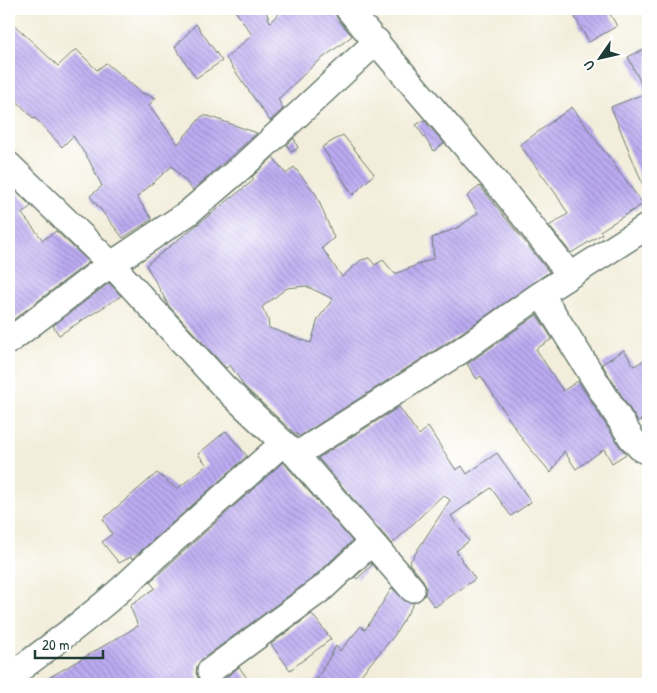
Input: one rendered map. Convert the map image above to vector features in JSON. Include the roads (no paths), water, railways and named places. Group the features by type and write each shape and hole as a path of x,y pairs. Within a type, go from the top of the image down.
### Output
{"street":[{"path":"348,9 506,194 570,275"},
{"path":"9,342 97,274 194,208 244,166 377,41"},
{"path":"9,165 112,265 224,387 290,449 412,588"},
{"path":"9,677 84,621 154,558 290,449 459,352 541,294 648,226"},
{"path":"541,294 632,439 648,452"},
{"path":"210,671 324,588 372,543"}]}
